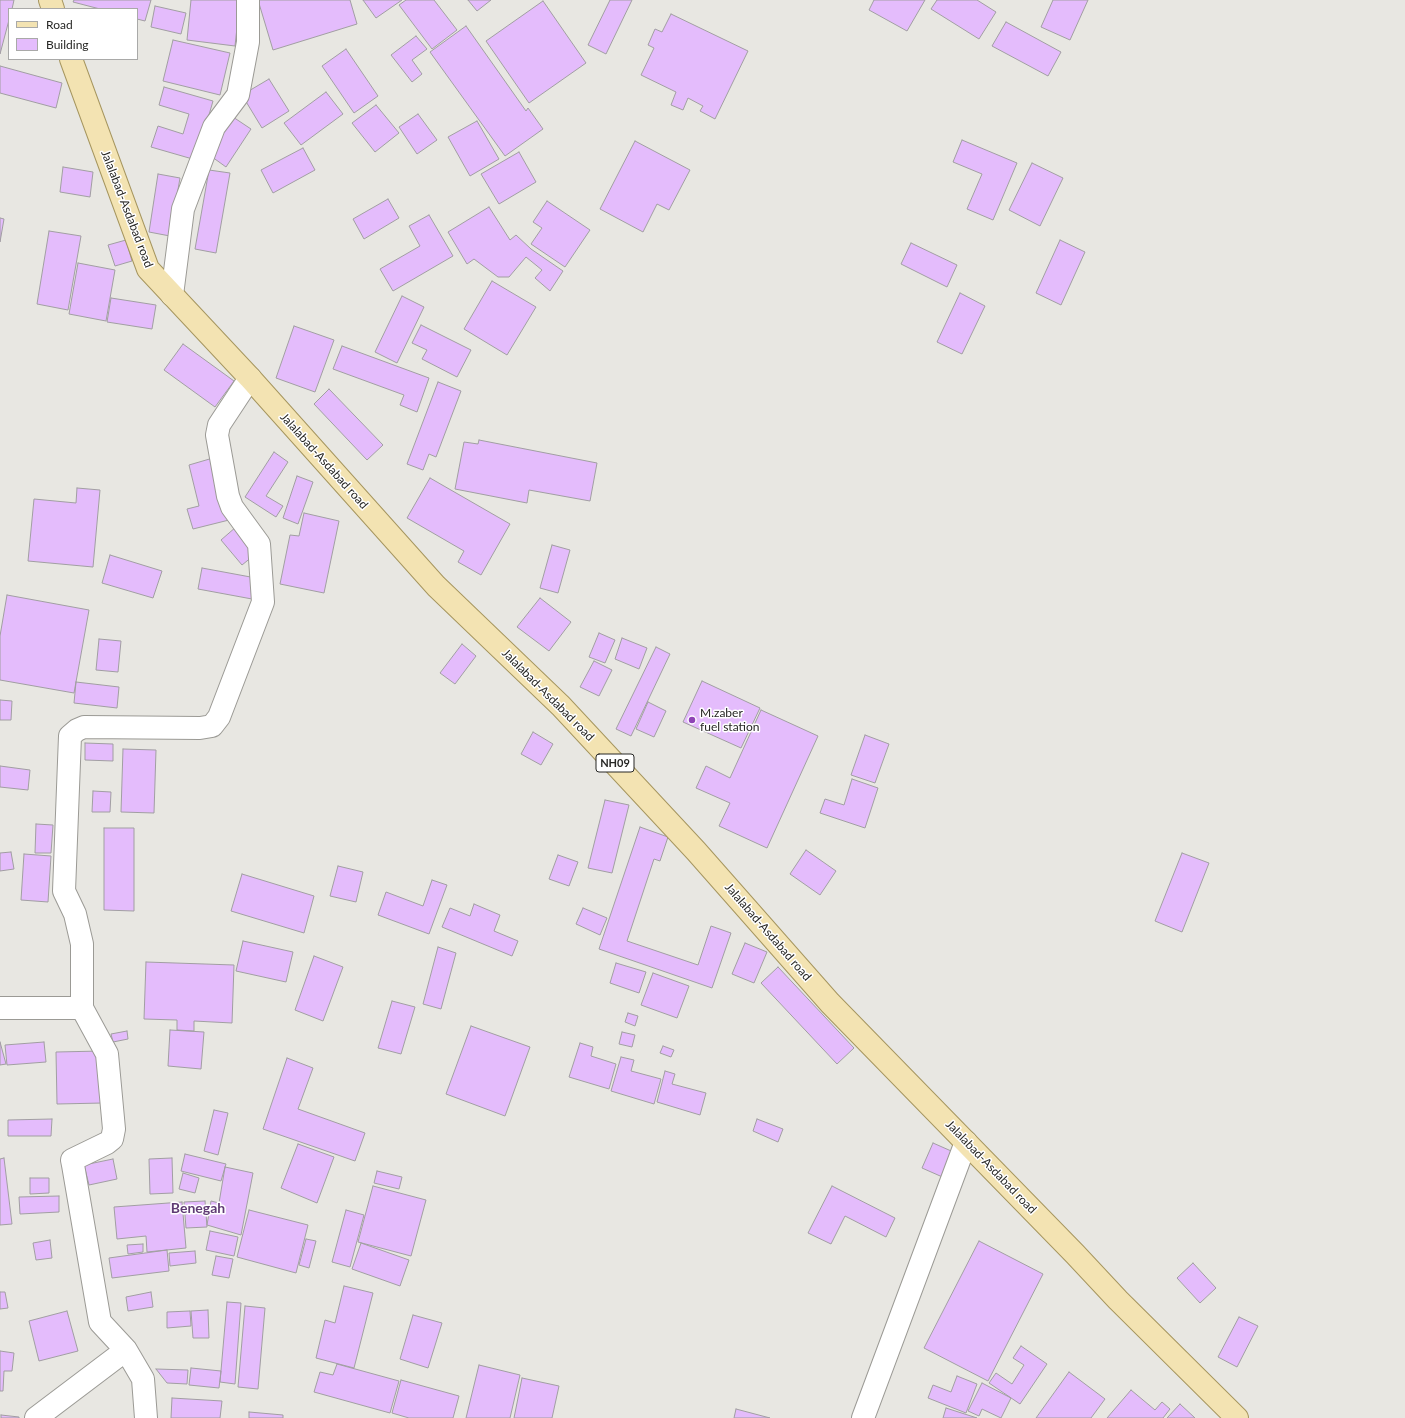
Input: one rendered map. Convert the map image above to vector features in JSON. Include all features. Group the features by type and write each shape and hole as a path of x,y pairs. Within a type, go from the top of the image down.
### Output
{"main road":[{"name":"Jalalabad-Asdabad road","path":"72,60 148,269 250,378 436,586 561,706 696,851 830,1003 1118,1300 1237,1418"}],"street":[{"path":"172,295 183,209 214,127 238,95 248,42 248,0"},
{"path":"146,1418 143,1379 126,1350 100,1322 72,1160 107,1143 112,1139 114,1129 107,1054 82,1008 82,944 75,914 64,891 70,736 77,730 84,727 200,728 212,726 219,717 263,602 259,544 232,507 228,496 217,435 219,425 250,378"},
{"path":"0,1008 82,1008"},
{"path":"863,1418 966,1142"},
{"path":"36,1418 126,1350"}],"building":[{"path":"0,0 14,0 12,8 8,8 8,24 0,54"},
{"path":"74,0 151,0 145,21 138,19 138,8 96,8 73,2"},
{"path":"191,0 240,0 235,46 187,40"},
{"path":"258,0 350,0 357,24 273,50"},
{"path":"363,0 402,0 376,18"},
{"path":"406,0 434,0 457,30 432,49 399,5"},
{"path":"468,0 491,0 477,11"},
{"path":"610,0 632,0 606,54 588,45"},
{"path":"874,0 925,0 907,31 869,10"},
{"path":"937,0 977,0 996,12 979,39 931,9"},
{"path":"1053,0 1088,0 1070,40 1041,27"},
{"path":"543,1 586,63 529,103 486,41"},
{"path":"155,6 186,13 181,34 151,27"},
{"path":"671,14 748,51 715,119 700,111 703,106 688,98 683,110 671,105 676,92 641,75 654,48 648,45 655,29 662,32"},
{"path":"1006,22 1061,52 1048,76 992,46"},
{"path":"466,26 526,111 528,108 543,129 505,156 430,52"},
{"path":"416,36 427,49 412,60 422,74 412,82 391,55"},
{"path":"173,40 230,53 220,95 163,81"},
{"path":"346,49 378,96 354,113 322,66"},
{"path":"0,66 62,83 56,108 0,93"},
{"path":"269,79 289,111 262,128 242,95"},
{"path":"164,87 213,101 196,160 151,147 158,126 183,134 189,114 159,105"},
{"path":"326,92 343,114 301,145 284,123"},
{"path":"376,105 399,133 375,152 352,123"},
{"path":"418,114 437,140 417,154 399,127"},
{"path":"233,117 251,129 226,167 208,154"},
{"path":"477,121 499,159 470,176 448,137"},
{"path":"962,140 1017,163 993,220 967,209 982,174 953,162"},
{"path":"635,141 690,170 669,210 657,204 643,232 600,209"},
{"path":"303,148 315,170 273,193 261,170"},
{"path":"519,152 536,182 499,204 481,174"},
{"path":"1032,163 1063,178 1040,226 1009,210"},
{"path":"63,167 93,172 90,197 60,192"},
{"path":"209,170 230,173 216,253 195,249"},
{"path":"158,174 180,178 170,236 149,232"},
{"path":"388,199 399,218 364,239 353,219"},
{"path":"547,201 590,230 565,267 531,244 542,228 533,222"},
{"path":"489,207 510,240 516,235 531,249 563,271 550,291 535,278 542,270 526,257 509,277 498,277 474,259 467,264 448,232"},
{"path":"429,215 453,256 393,291 380,269 420,246 409,226"},
{"path":"0,218 4,219 0,242"},
{"path":"49,231 81,236 68,310 37,304"},
{"path":"126,240 132,261 115,266 108,245"},
{"path":"1060,240 1085,252 1061,305 1036,293"},
{"path":"911,243 957,265 947,287 901,264"},
{"path":"78,263 115,270 106,321 69,314"},
{"path":"492,281 536,307 507,355 464,329"},
{"path":"960,293 985,306 962,354 937,342"},
{"path":"402,296 424,307 397,363 375,352"},
{"path":"111,298 156,305 152,329 107,322"},
{"path":"421,325 471,350 457,377 422,359 427,350 412,343"},
{"path":"294,326 334,340 315,392 276,378"},
{"path":"183,344 234,381 215,407 164,370"},
{"path":"342,346 429,378 417,412 400,405 404,395 333,369"},
{"path":"438,382 461,391 436,457 429,454 423,470 407,464"},
{"path":"329,389 383,445 367,460 314,404"},
{"path":"479,440 597,463 590,501 529,490 527,503 455,489 464,442 478,444"},
{"path":"274,452 288,462 266,496 283,506 276,517 245,497"},
{"path":"213,458 229,520 193,529 187,509 199,506 189,465"},
{"path":"297,476 313,482 298,524 283,518"},
{"path":"430,478 510,524 481,575 458,562 464,551 407,518"},
{"path":"77,488 100,490 93,567 28,561 34,499 76,503"},
{"path":"304,513 339,521 324,593 280,584 290,535 299,536"},
{"path":"236,527 258,552 242,565 221,540"},
{"path":"552,545 570,550 558,593 540,588"},
{"path":"110,555 162,571 153,598 102,583"},
{"path":"202,568 256,578 252,599 198,589"},
{"path":"7,595 89,610 74,693 0,680 0,636"},
{"path":"540,598 571,622 549,651 517,627"},
{"path":"599,633 615,640 605,663 589,657"},
{"path":"622,638 647,648 639,669 615,659"},
{"path":"99,639 121,641 118,672 96,670"},
{"path":"462,644 476,656 455,684 440,673"},
{"path":"656,647 670,654 631,736 616,729"},
{"path":"594,661 612,670 599,696 580,687"},
{"path":"702,681 760,708 741,748 683,722"},
{"path":"76,682 119,687 117,708 74,703"},
{"path":"0,700 12,701 11,720 0,720"},
{"path":"648,702 666,711 654,737 636,729"},
{"path":"761,710 818,736 767,848 719,826 730,803 696,788 706,766 730,778"},
{"path":"533,732 553,744 541,765 521,754"},
{"path":"865,735 889,744 875,783 851,775"},
{"path":"85,743 113,744 113,761 85,760"},
{"path":"123,749 156,750 154,813 121,812"},
{"path":"0,766 30,770 28,790 0,787"},
{"path":"852,779 878,788 865,828 820,813 825,799 844,805"},
{"path":"93,791 111,792 110,812 92,812"},
{"path":"605,800 629,805 612,873 588,868"},
{"path":"36,824 53,825 51,853 35,853"},
{"path":"640,827 668,837 660,861 654,859 627,941 698,965 711,926 731,933 712,988 599,949"},
{"path":"104,828 134,828 134,911 104,910"},
{"path":"806,850 836,871 820,895 790,874"},
{"path":"11,852 14,869 0,871 0,853"},
{"path":"1182,853 1209,863 1182,932 1155,921"},
{"path":"24,854 51,856 48,902 21,900"},
{"path":"558,855 578,862 569,886 549,879"},
{"path":"338,866 363,872 356,902 330,896"},
{"path":"242,874 314,896 304,933 231,911"},
{"path":"432,880 447,885 429,934 378,915 386,892 423,906"},
{"path":"474,904 500,915 494,931 518,941 512,956 442,927 450,908 470,916"},
{"path":"583,908 607,918 600,935 576,924"},
{"path":"243,941 293,952 286,982 236,971"},
{"path":"745,943 767,952 754,983 732,974"},
{"path":"438,947 456,953 441,1009 423,1004"},
{"path":"314,956 343,967 323,1021 295,1010"},
{"path":"146,962 234,965 232,1023 194,1021 194,1031 177,1030 177,1020 144,1019"},
{"path":"616,963 646,972 639,993 610,983"},
{"path":"778,967 854,1048 837,1064 761,983"},
{"path":"653,973 689,986 677,1018 641,1005"},
{"path":"392,1001 415,1007 401,1054 378,1048"},
{"path":"628,1013 638,1016 635,1026 625,1022"},
{"path":"471,1026 530,1047 505,1116 446,1094"},
{"path":"170,1030 204,1032 201,1069 168,1066"},
{"path":"127,1031 128,1039 113,1042 111,1034"},
{"path":"622,1032 635,1035 632,1047 619,1044"},
{"path":"0,1042 6,1064 0,1065"},
{"path":"44,1042 46,1062 7,1065 5,1045"},
{"path":"580,1043 593,1047 591,1056 616,1064 609,1089 569,1077"},
{"path":"663,1046 674,1050 671,1057 660,1053"},
{"path":"102,1051 103,1103 57,1104 56,1052"},
{"path":"621,1057 634,1060 631,1071 661,1079 654,1104 611,1091"},
{"path":"287,1058 313,1068 298,1109 365,1133 355,1161 263,1129"},
{"path":"665,1071 675,1074 672,1084 706,1093 700,1115 657,1102"},
{"path":"214,1110 228,1113 218,1155 204,1151"},
{"path":"52,1119 51,1136 8,1136 8,1120"},
{"path":"757,1119 783,1129 778,1142 753,1131"},
{"path":"933,1143 958,1154 947,1179 922,1168"},
{"path":"298,1144 334,1157 317,1203 281,1188"},
{"path":"185,1154 226,1164 221,1181 181,1171"},
{"path":"4,1158 12,1224 0,1225 0,1159"},
{"path":"172,1158 173,1193 150,1194 149,1159"},
{"path":"113,1159 117,1179 89,1185 84,1165"},
{"path":"225,1167 253,1173 241,1235 207,1225 211,1201 219,1203"},
{"path":"377,1171 402,1177 399,1189 374,1183"},
{"path":"183,1173 199,1178 195,1193 179,1189"},
{"path":"30,1178 49,1178 49,1193 30,1194"},
{"path":"373,1186 426,1200 411,1256 358,1242"},
{"path":"832,1186 895,1218 886,1237 845,1216 831,1244 808,1233"},
{"path":"59,1196 59,1212 20,1214 19,1197"},
{"path":"205,1201 207,1227 186,1228 184,1202"},
{"path":"182,1202 186,1248 147,1252 146,1236 117,1239 114,1207"},
{"path":"249,1210 308,1225 296,1273 237,1257"},
{"path":"346,1210 364,1215 350,1267 332,1262"},
{"path":"210,1231 238,1237 234,1256 206,1250"},
{"path":"306,1239 316,1241 309,1268 299,1265"},
{"path":"50,1240 52,1258 36,1260 33,1243"},
{"path":"979,1241 1043,1274 988,1381 924,1348"},
{"path":"361,1243 409,1260 400,1286 352,1269"},
{"path":"143,1244 143,1252 128,1254 127,1245"},
{"path":"167,1250 169,1271 112,1278 109,1258"},
{"path":"195,1251 196,1263 170,1266 169,1253"},
{"path":"216,1256 233,1259 229,1278 212,1275"},
{"path":"1193,1263 1216,1288 1200,1303 1177,1278"},
{"path":"344,1286 373,1293 354,1368 316,1358 325,1320 335,1323"},
{"path":"0,1292 5,1292 8,1308 0,1309"},
{"path":"151,1292 153,1307 128,1311 126,1297"},
{"path":"227,1302 241,1303 235,1384 220,1382"},
{"path":"245,1306 265,1308 258,1389 238,1387"},
{"path":"208,1310 209,1338 193,1338 191,1311"},
{"path":"67,1311 78,1351 39,1361 29,1321"},
{"path":"190,1311 191,1326 167,1328 167,1312"},
{"path":"413,1315 442,1323 428,1368 400,1359"},
{"path":"1239,1317 1258,1326 1237,1367 1218,1357"},
{"path":"1021,1346 1047,1364 1020,1404 989,1383 996,1373 1012,1384 1024,1365 1013,1358"},
{"path":"0,1351 14,1353 12,1371 4,1371 3,1391 0,1391"},
{"path":"337,1364 399,1381 390,1413 314,1392 320,1372 333,1375"},
{"path":"479,1365 520,1375 510,1418 466,1418"},
{"path":"191,1368 221,1371 219,1388 189,1385"},
{"path":"156,1369 188,1370 187,1384 167,1383"},
{"path":"1069,1372 1105,1399 1091,1418 1036,1418"},
{"path":"957,1376 977,1384 966,1413 928,1398 933,1385 951,1392"},
{"path":"522,1378 559,1386 552,1418 514,1418"},
{"path":"401,1380 459,1396 453,1418 409,1418 392,1413"},
{"path":"982,1383 1011,1398 1001,1418 982,1409 979,1416 968,1411"},
{"path":"1131,1390 1155,1410 1162,1402 1170,1409 1163,1418 1107,1418"},
{"path":"172,1398 222,1401 220,1418 171,1418"},
{"path":"1180,1404 1195,1418 1167,1418"},
{"path":"946,1408 977,1418 943,1418"},
{"path":"736,1409 770,1418 734,1418"},
{"path":"249,1412 283,1415 283,1418 249,1418"},
{"path":"1,1415 19,1417 19,1418 1,1418"}],"place":[{"name":"M.zaber fuel station","path":"692,720"}],"district":[{"name":"Benegah","path":"198,1208"}]}
